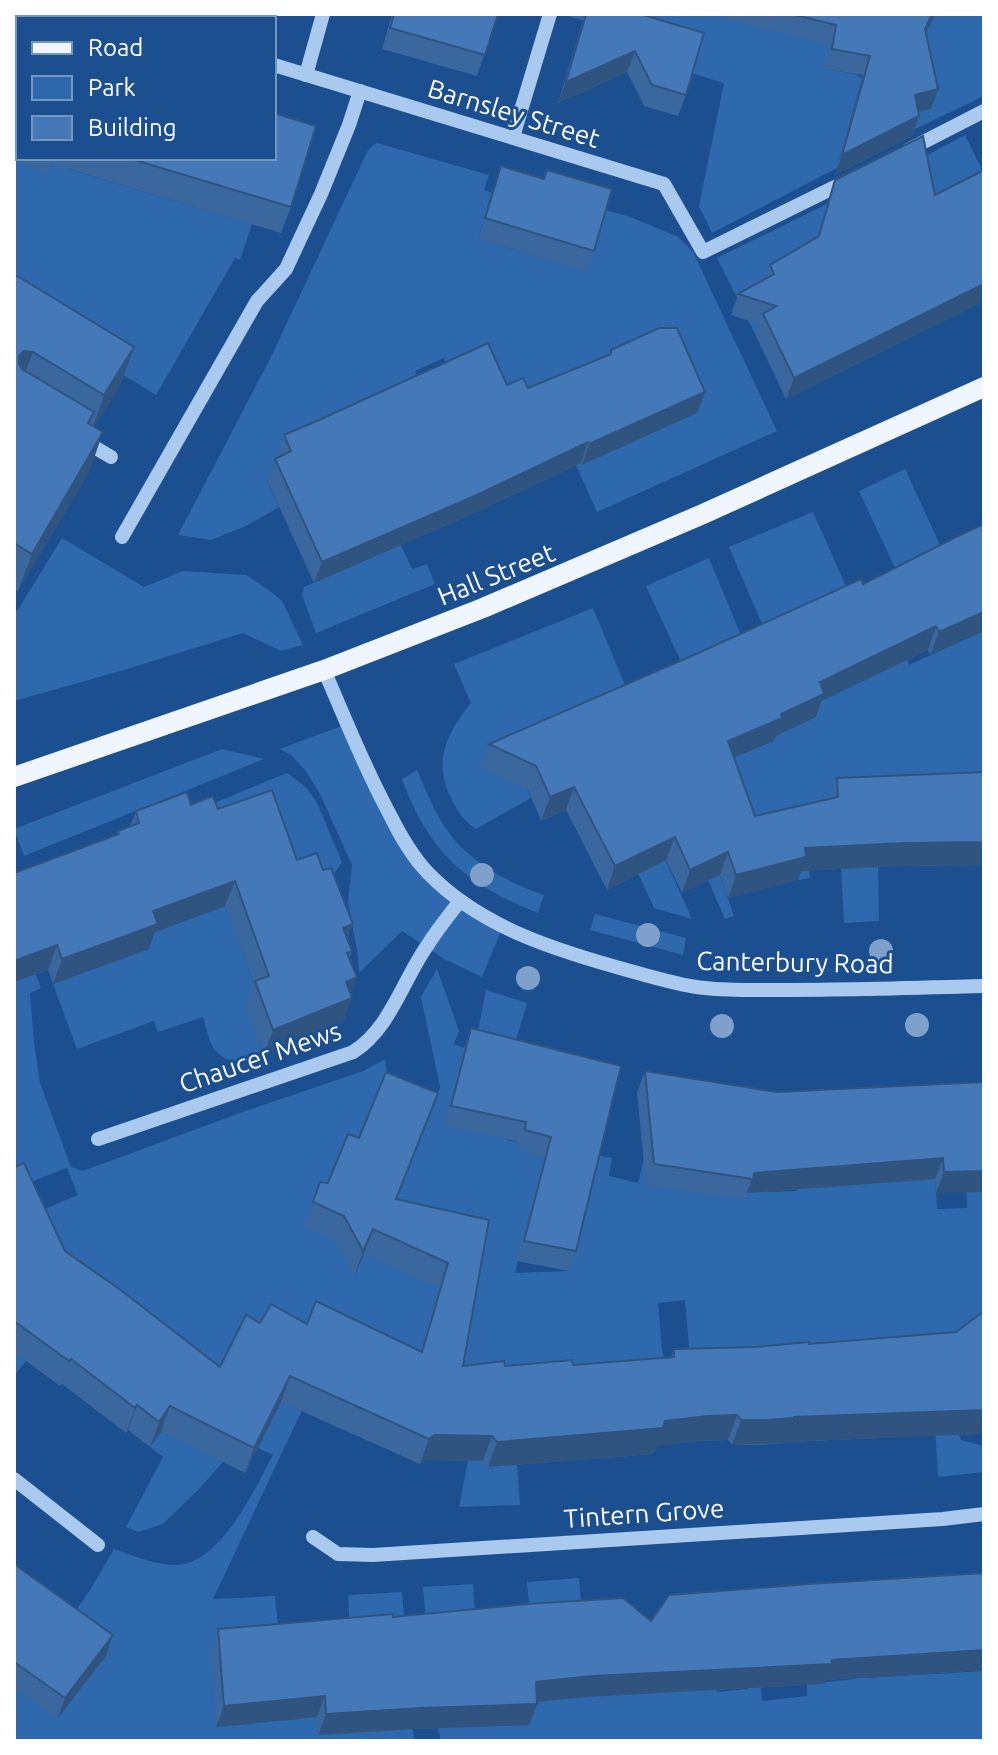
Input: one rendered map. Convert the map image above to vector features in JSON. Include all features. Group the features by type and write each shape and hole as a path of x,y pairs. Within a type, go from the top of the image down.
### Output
{"main road":[{"name":"Hall Street","path":"14,777 324,670 483,608 832,457 984,387"}],"street":[{"path":"306,75 323,14"},
{"path":"513,137 550,14"},
{"name":"Barnsley Street","path":"276,66 664,184 703,252 866,171"},
{"path":"122,537 257,301 286,269 327,180 360,91"},
{"path":"894,157 984,111"},
{"path":"74,435 111,457"},
{"name":"Canterbury Road","path":"324,670 375,788 400,835 428,874 460,901 503,926 540,943 702,988 833,990 984,986"},
{"name":"Chaucer Mews","path":"98,1139 353,1052 372,1036 426,947 460,901"},
{"path":"14,1479 98,1545"},
{"name":"Tintern Grove","path":"313,1537 338,1554 373,1555 984,1514"}],"green space":[{"path":"561,14 754,14 829,45 825,69 862,78 837,168 712,233 699,206 724,83 691,73 630,34"},
{"path":"908,14 984,14 984,96 911,131"},
{"path":"965,135 984,174 981,222 895,172"},
{"path":"377,143 489,175 484,190 492,193 478,239 586,271 605,210 678,237 693,252 777,431 597,512 557,423 452,377 444,358 415,371 424,391 267,480 279,507 246,526 211,540 178,535 271,357 367,152"},
{"path":"14,153 16,160 47,173 54,160 57,160 68,169 252,224 240,260 235,258 156,395 14,308"},
{"path":"827,204 846,243 770,328 755,334 717,258"},
{"path":"905,469 947,560 902,583 859,491"},
{"path":"813,512 853,602 769,640 729,547"},
{"path":"62,538 144,587 183,571 246,575 282,601 303,645 281,651 243,633 14,701 14,613"},
{"path":"401,545 412,569 427,564 435,584 316,633 302,595 304,587"},
{"path":"709,558 747,650 811,706 907,660 909,665 984,631 984,780 932,798 935,866 808,863 810,878 798,880 787,830 710,847 734,916 725,919 688,834 660,848 692,919 654,908 602,795 511,782 526,787 531,798 476,829 459,812 446,786 443,761 449,737 471,703 454,664 593,608 632,702 688,677 646,586"},
{"path":"347,724 414,856 503,926 482,977 444,959 402,931 359,973 348,902 352,865 321,796 306,771 291,755 280,749"},
{"path":"222,749 264,759 24,856 14,829"},
{"path":"417,770 436,812 453,838 488,869 544,895 538,913 490,891 453,863 438,846 412,805 402,779"},
{"path":"287,773 307,788 317,803 342,862 322,893 178,818"},
{"path":"878,867 879,921 844,923 841,868"},
{"path":"226,906 260,1000 246,1006 264,1055 244,1062 224,1057 211,1044 203,1017 158,1032 154,1021 77,1049 53,984 149,949 144,936"},
{"path":"595,914 686,938 683,955 590,930"},
{"path":"14,918 41,988 30,993 40,1083 71,1167 83,1171 363,1071 385,1059 382,1236 440,1087 421,997 437,969 459,1031 454,1044 464,1048 507,1140 612,1158 609,1176 638,1183 659,1097 757,1111 768,1192 797,1191 798,1180 935,1175 937,1209 967,1208 966,1111 984,1111 984,1329 954,1423 961,1440 984,1446 984,1472 938,1477 935,1426 816,1367 820,1441 813,1441 813,1435 705,1374 709,1441 697,1440 685,1300 658,1303 662,1350 670,1382 483,1461 517,1464 520,1505 459,1507 468,1461 447,1460 305,1404 213,1599 275,1596 280,1643 217,1727 298,1719 350,1637 348,1595 402,1592 414,1741 14,1741 14,1688 65,1626 114,1549 159,1563 174,1565 191,1562 221,1540 234,1524 273,1455 258,1448 285,1393 200,1488 163,1524 139,1532 126,1527 163,1457 150,1447 174,1414 26,1361 14,1376 14,1343 28,1216 78,1195 67,1168 14,1188","holes":["523,1238 569,1271 515,1273"]},
{"path":"486,990 527,1003 510,1060 474,1051"},
{"path":"579,1578 582,1621 716,1682 717,1692 748,1689 743,1616 754,1616 762,1701 807,1696 807,1684 856,1679 850,1608 860,1609 866,1678 984,1671 984,1741 441,1741 433,1708 479,1698 482,1726 529,1725 531,1630 527,1582"},
{"path":"473,1584 476,1629 427,1634 423,1587"}],"building":[{"path":"394,14 498,14 485,55 390,28"},
{"path":"586,14 640,14 704,33 686,95 652,85 635,51 566,82"},
{"path":"791,14 932,14 925,29 938,89 915,95 919,116 842,155 870,56 832,49 836,25"},
{"path":"14,20 16,132 14,131"},
{"path":"276,114 316,126 291,207 135,160 276,160"},
{"path":"923,136 935,195 984,170 984,284 794,378 763,314 776,306 738,294 774,274 770,265 819,236 835,180"},
{"path":"501,166 544,179 547,170 612,189 594,251 485,218"},
{"path":"14,274 134,347 104,395 33,352 24,351 19,356 22,369 94,412 88,423 103,432 32,554 14,543"},
{"path":"659,328 677,328 705,392 322,562 275,459 291,451 284,435 488,343 507,385 523,378 528,388 611,354 611,350"},
{"path":"984,524 984,612 939,632 936,626 820,682 824,694 781,714 782,718 728,741 755,816 838,797 837,778 984,772 984,842 805,848 806,857 736,875 728,852 690,870 675,837 615,866 574,787 550,797 536,766 489,744 861,579 863,584"},
{"path":"272,790 297,860 317,853 323,870 331,868 353,924 343,928 352,951 347,953 357,977 346,982 352,998 273,1030 255,981 269,976 235,881 153,911 158,924 62,959 57,945 14,961 14,873 119,834 118,831 139,823 136,811 187,792 191,805 213,796 218,809"},
{"path":"471,1028 621,1066 576,1251 524,1241 551,1137 525,1130 526,1122 451,1106"},
{"path":"645,1071 777,1092 984,1082 984,1171 944,1172 943,1158 754,1173 753,1179 654,1164"},
{"path":"386,1072 438,1093 396,1199 489,1220 463,1366 504,1361 505,1366 572,1360 573,1365 674,1357 674,1349 809,1344 956,1332 984,1311 984,1410 768,1420 741,1420 737,1415 708,1416 665,1421 663,1428 497,1442 492,1436 434,1435 429,1439 290,1376 254,1448 170,1406 159,1422 14,1321 14,1167 24,1163 65,1251 220,1367 246,1315 260,1323 271,1304 307,1324 316,1301 422,1352 448,1263 373,1229 363,1251 344,1216 313,1202 320,1182 328,1183 348,1134 359,1138"},
{"path":"14,1564 113,1635 65,1698 14,1662"},
{"path":"984,1573 984,1650 832,1660 832,1664 593,1676 536,1682 537,1704 326,1714 325,1696 224,1706 218,1629 623,1598 651,1621 669,1595"}]}
